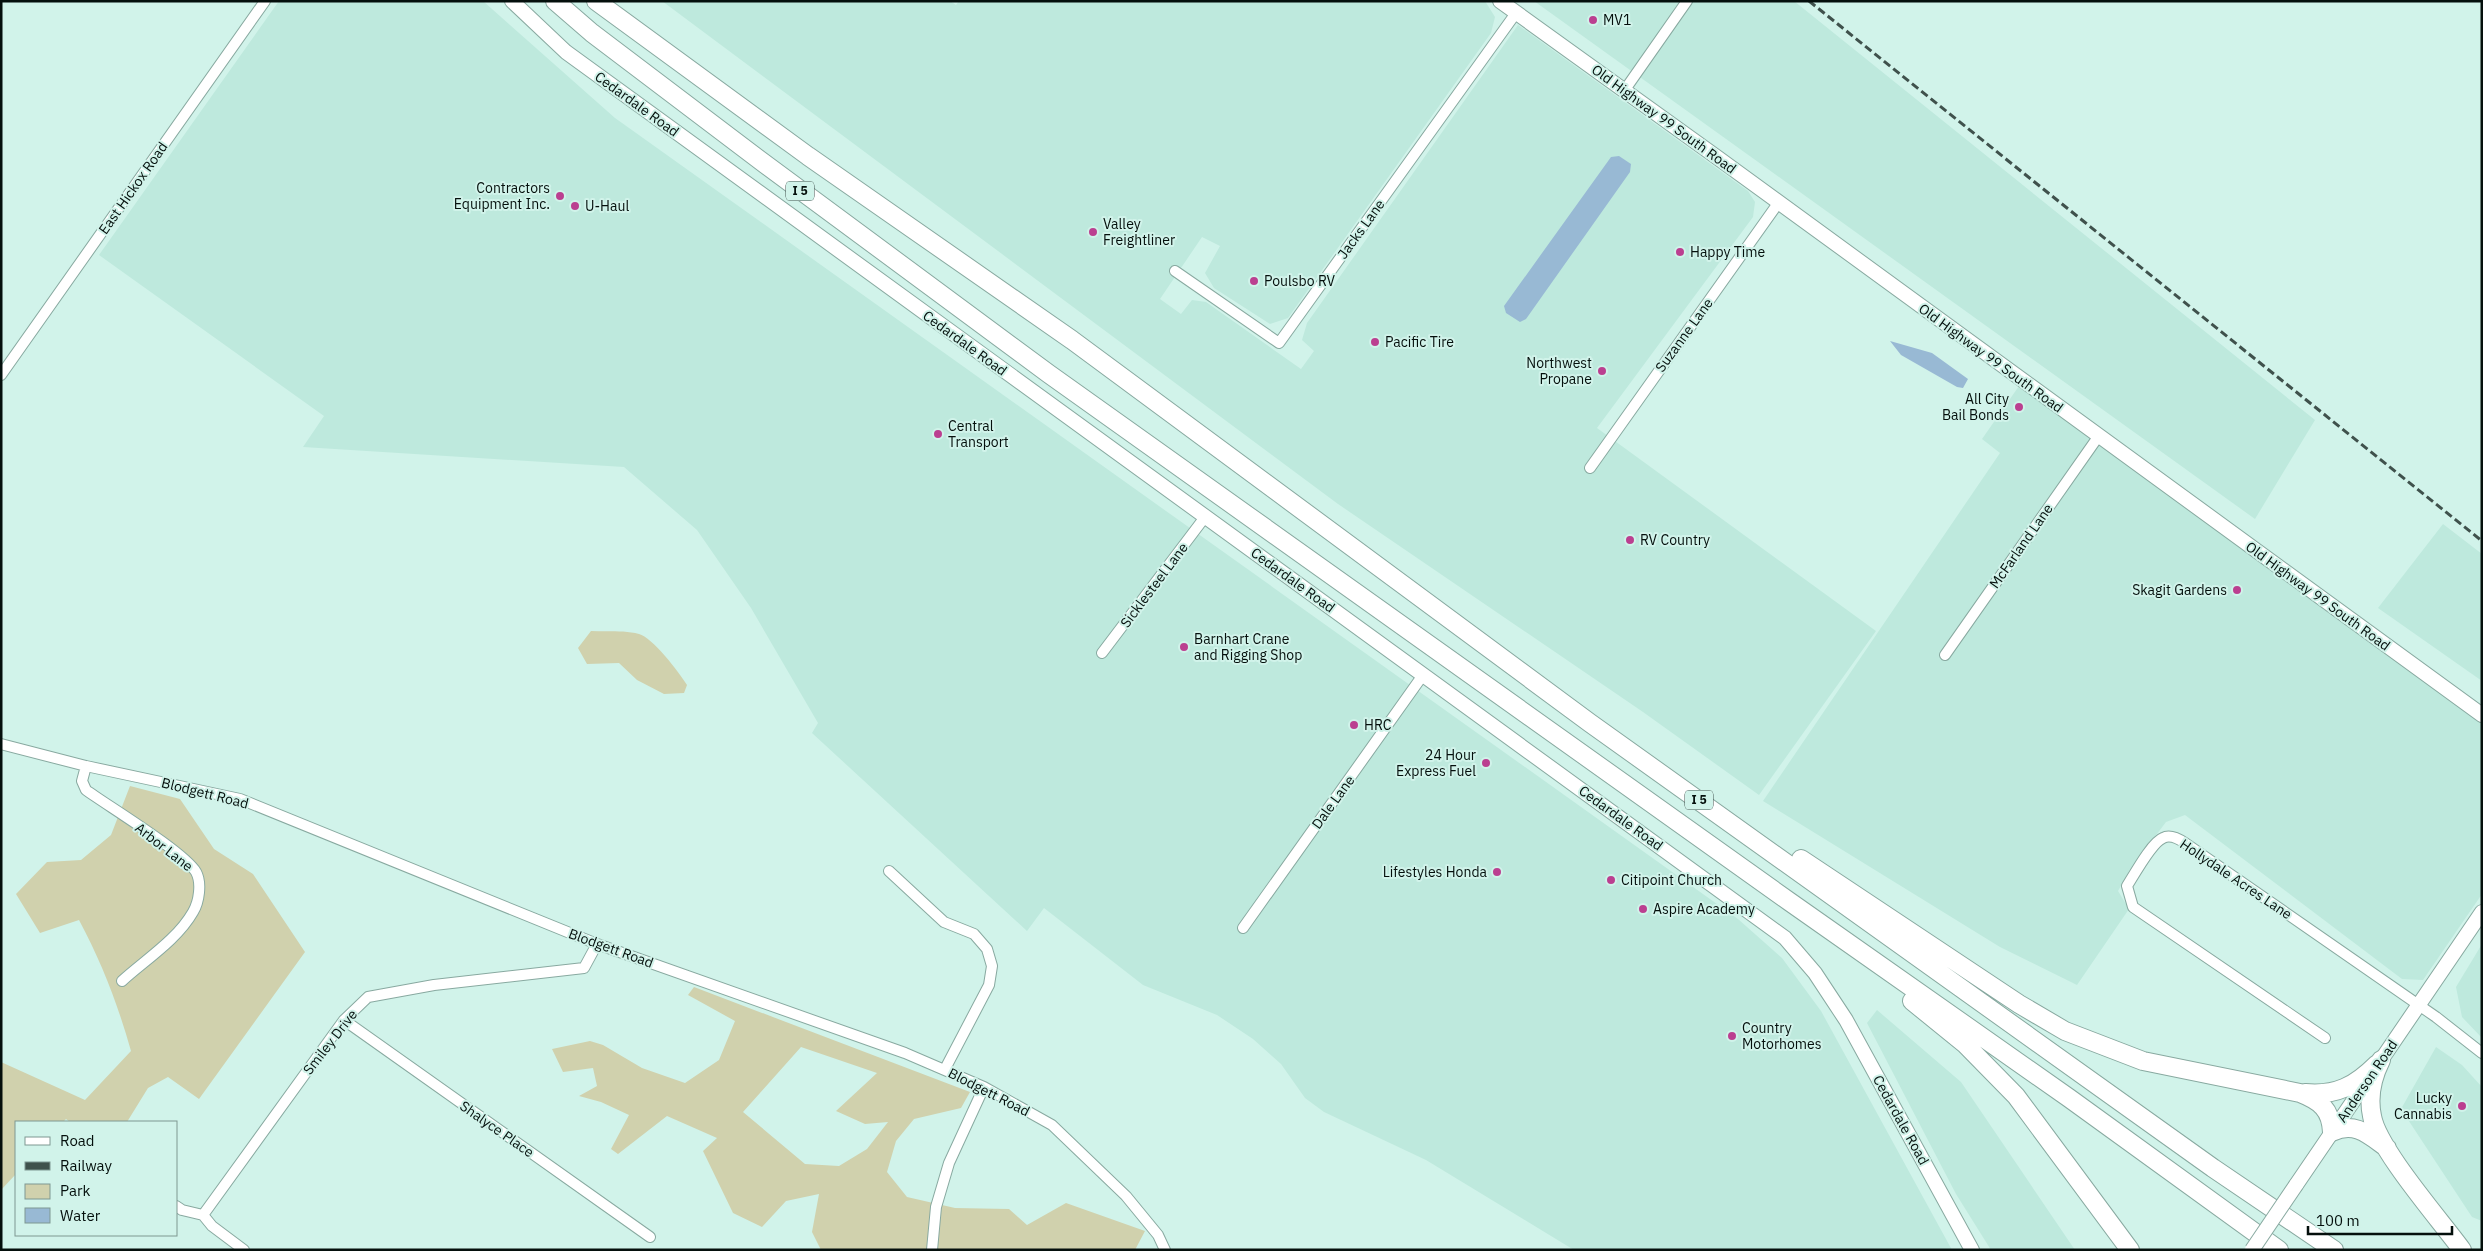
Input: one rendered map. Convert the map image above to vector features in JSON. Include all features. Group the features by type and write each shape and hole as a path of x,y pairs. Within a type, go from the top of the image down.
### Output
{"highway":[{"name":"I 5","path":"555,1 592,33 765,164 1050,374 1790,902 2069,1098 2279,1250"},
{"name":"I 5","path":"596,1 808,156 1072,340 1590,723 2213,1168 2334,1250"},
{"path":"1590,723 1675,773 1862,901 2019,1004 2065,1031 2143,1061 2300,1093 2325,1094 2348,1088 2381,1060"},
{"path":"1790,902 1848,952 1926,1011 1983,1061 2029,1112 2130,1250"},
{"path":"2381,1060 2372,1082 2371,1104 2375,1128 2462,1250"},
{"path":"2300,1093 2313,1098 2326,1109 2332,1122 2332,1132 2340,1128 2357,1128 2388,1148"}],"street":[{"name":"East Hickox Road","path":"2,373 265,1"},
{"name":"Cedardale Road","path":"512,1 529,20 572,57 1786,938 1815,972 1846,1020 1972,1250"},
{"name":"Old Highway 99 South Road","path":"1500,1 1779,202 2098,437 2482,715"},
{"path":"1624,91 1687,1"},
{"name":"Jacks Lane","path":"1175,271 1279,343 1516,13"},
{"name":"Suzanne Lane","path":"1590,468 1779,202"},
{"name":"McFarland Lane","path":"1945,655 2098,437"},
{"name":"Sicklesteel Lane","path":"1102,654 1205,517"},
{"name":"Dale Lane","path":"1243,928 1424,675"},
{"name":"Blodgett Road","path":"1,744 86,766 240,799 597,944 905,1053 945,1069 984,1087 1052,1125 1126,1196 1158,1235 1165,1250"},
{"name":"Arbor Lane","path":"86,766 82,781 86,790 177,853 196,872 199,894 193,912 176,933 122,981"},
{"name":"Hollydale Acres Lane","path":"2325,1038 2133,907 2127,886 2162,838 2172,837 2185,843 2418,1005"},
{"path":"889,871 944,922 974,934 988,949 992,966 989,985 945,1069"},
{"name":"Anderson Road","path":"2252,1250 2482,912"},
{"name":"Smiley Drive","path":"203,1215 344,1020 368,997 434,985 584,968 597,944"},
{"path":"2418,1005 2482,1053"},
{"name":"Shalyce Place","path":"344,1020 650,1237"},
{"path":"932,1250 936,1207 949,1163 984,1087"},
{"path":"178,1207 203,1215 212,1226 244,1250"}],"shaded area":[{"path":"279,1 483,1 615,118 1738,919 1782,958 1821,1011 1952,1250 1574,1250 1426,1160 1324,1112 1305,1098 1281,1064 1253,1039 1217,1015 1143,985 1044,908 1027,931 812,733 818,723 751,608 697,530 624,467 303,447 324,416 99,255"},
{"path":"662,1 950,1 956,5 959,1 1485,1 1495,17 1491,33 1288,318 1270,324 1214,288 1205,273 1220,246 1202,237 1160,299 1181,314 1192,300 1206,302 1301,369 1314,351 1302,340 1307,323 1518,25 1748,191 1755,202 1753,217 1597,428 1876,631 1759,795 1643,712 1338,504"},
{"path":"1534,1 1794,1 2315,420 2255,519"},
{"path":"2019,386 2482,722 2482,894 2423,980 2402,979 2185,815 2166,822 2129,871 2118,891 2129,909 2077,985 2000,947 1763,801 2000,453 1982,439"},
{"path":"2443,524 2482,554 2482,681 2378,608"},
{"path":"2482,944 2482,1038 2462,1017 2456,987"},
{"path":"1877,1010 1961,1082 2075,1250 1991,1250 1956,1194 1867,1023"},
{"path":"2436,1047 2462,1065 2482,1087 2482,1221 2472,1217 2401,1109"}],"green space":[{"path":"591,631 639,634 651,641 687,685 684,693 664,694 637,680 619,663 587,664 578,648"},
{"path":"130,786 180,799 214,849 253,874 305,952 199,1099 168,1077 148,1088 128,1121 69,1121 66,1119 64,1121 15,1121 15,1175 1,1190 1,1062 85,1100 131,1051 109,984 79,920 40,933 16,894 47,862 81,860 111,835"},
{"path":"694,987 970,1092 961,1108 914,1119 896,1141 887,1172 907,1197 955,1208 1009,1209 1027,1225 1066,1203 1145,1231 1135,1250 821,1250 812,1232 819,1194 786,1201 762,1227 733,1213 703,1151 717,1138 667,1116 618,1154 611,1149 629,1115 601,1102 579,1096 597,1086 593,1068 563,1072 552,1049 590,1041 603,1045 642,1068 685,1083 719,1060 735,1021 688,995","holes":["801,1047 877,1073 836,1111 865,1124 888,1122 867,1149 839,1166 805,1164 743,1112"]}],"water":[{"path":"1619,156 1631,164 1630,172 1526,319 1520,322 1506,313 1504,306 1611,157"},
{"path":"1890,341 1932,353 1968,379 1963,388 1957,387 1901,355"}],"railway":[{"path":"1809,1 2482,541"}],"place":[{"name":"MV1","path":"1593,20"},
{"name":"Contractors Equipment Inc.","path":"560,196"},
{"name":"U-Haul","path":"575,206"},
{"name":"Valley Freightliner","path":"1093,232"},
{"name":"Happy Time","path":"1680,252"},
{"name":"Poulsbo RV","path":"1254,281"},
{"name":"Pacific Tire","path":"1375,342"},
{"name":"Northwest Propane","path":"1602,371"},
{"name":"All City Bail Bonds","path":"2019,407"},
{"name":"Central Transport","path":"938,434"},
{"name":"RV Country","path":"1630,540"},
{"name":"Skagit Gardens","path":"2237,590"},
{"name":"Barnhart Crane and Rigging Shop","path":"1184,647"},
{"name":"HRC","path":"1354,725"},
{"name":"24 Hour Express Fuel","path":"1486,763"},
{"name":"Lifestyles Honda","path":"1497,872"},
{"name":"Citipoint Church","path":"1611,880"},
{"name":"Aspire Academy","path":"1643,909"},
{"name":"Country Motorhomes","path":"1732,1036"},
{"name":"Lucky Cannabis","path":"2462,1106"}]}
